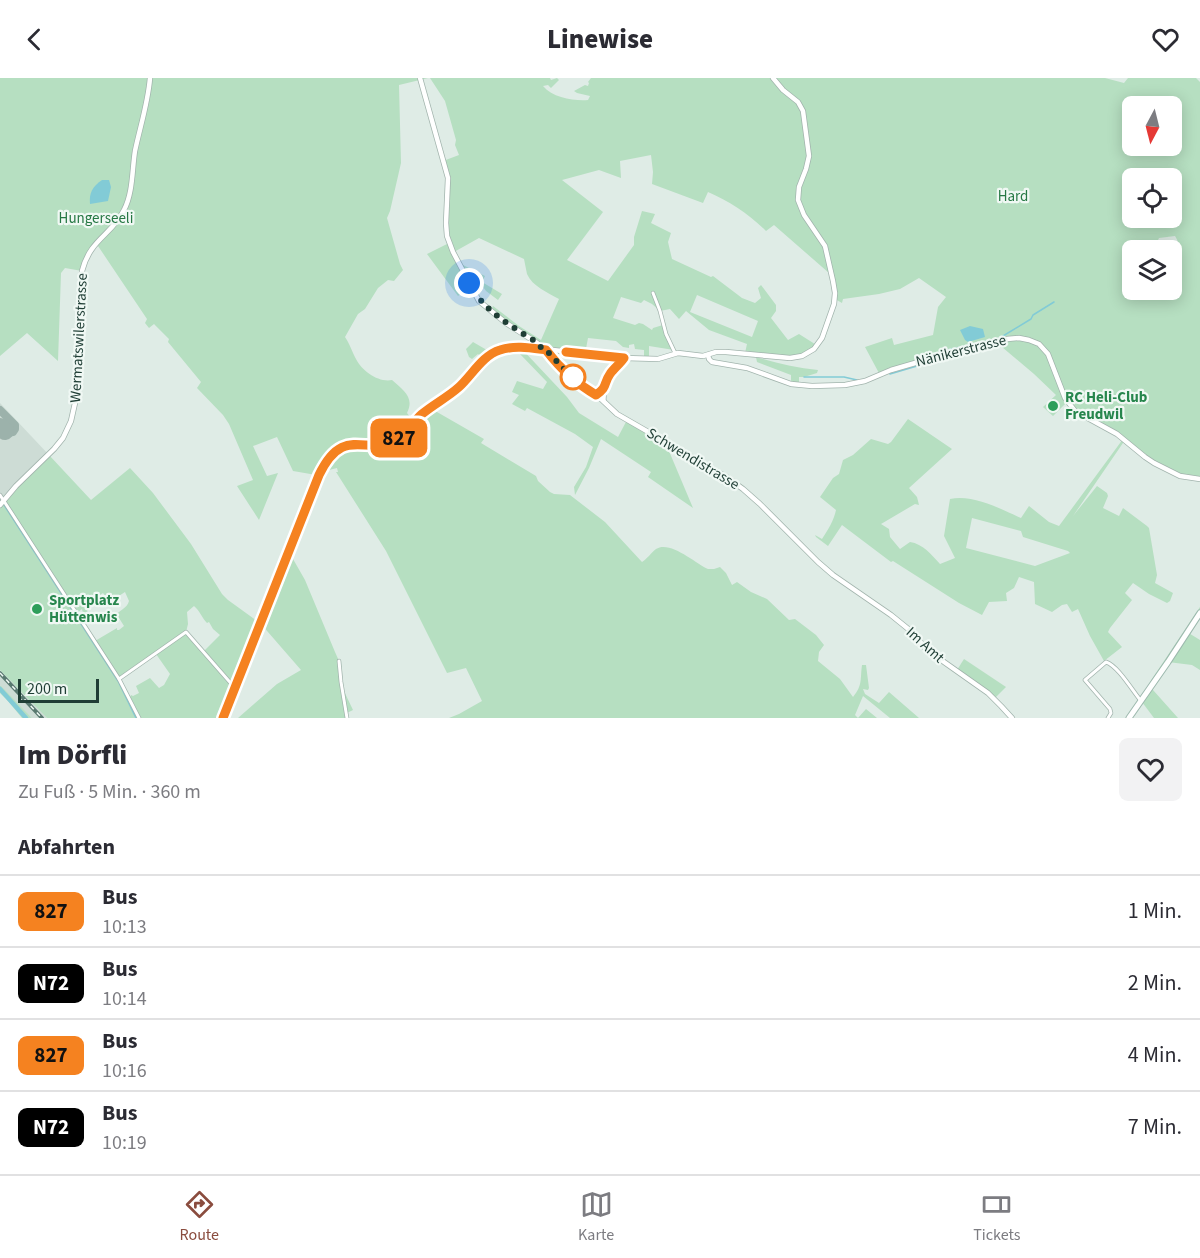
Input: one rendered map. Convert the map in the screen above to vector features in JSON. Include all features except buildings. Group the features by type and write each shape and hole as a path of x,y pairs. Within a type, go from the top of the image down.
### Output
{"main road":[{"path":"1129,718 1200,612"}],"street":[{"name":"Wermatswilerstrasse","path":"0,505 2,497 54,449 66,433 73,416 77,394 82,271 86,257 92,248 113,226 126,207 150,78"},
{"name":"Schwendistrasse","path":"420,78 448,178 447,236 479,301 506,323 537,343 611,410 734,482 756,500 818,562 865,596"},
{"path":"223,718 319,475 333,452 345,446 394,441 404,434 420,416 458,388 492,354 501,349 513,347 544,349 624,358 661,359 676,354 708,355 726,352 790,358 802,356 818,346 834,304 835,292 827,252 804,215 798,200 799,188 809,156 802,111 798,102 772,78"},
{"path":"653,293 666,334 676,354"},
{"name":"Nänikerstrasse","path":"708,355 712,362 747,368 791,384 833,386 857,383 910,364 986,344 1011,339 1029,340 1039,344 1048,354 1065,399 1075,411 1117,434 1154,463 1180,476 1200,479"},
{"path":"604,402 604,391 609,375 624,358"},
{"path":"596,395 604,391"},
{"path":"2,497 119,679 139,718"},
{"name":"Im Amt","path":"865,596 912,632 933,655 987,693 1012,718"},
{"path":"119,679 186,632 235,688"},
{"path":"339,661 347,718"},
{"path":"1108,718 1111,713 1110,709 1085,680 1106,662 1123,677 1141,701"}],"shaded area":[{"path":"0,403 49,455 4,500 0,495"},
{"path":"0,670 47,718 32,718 0,686"}],"green space":[{"path":"0,78 428,78 399,85 401,163 387,218 403,270 394,281 388,280 378,288 365,309 358,314 345,337 359,363 371,375 382,380 392,380 404,391 410,402 407,413 414,422 430,408 484,439 481,443 536,476 550,492 570,495 605,522 642,562 656,549 668,547 708,569 720,567 732,585 737,582 767,599 789,620 795,619 816,635 824,645 819,652 818,661 840,679 853,697 860,685 862,665 866,665 869,688 868,690 863,689 865,694 879,703 889,692 919,718 890,718 863,696 855,715 858,718 449,718 482,701 466,668 447,673 386,551 336,472 338,472 337,468 325,471 326,475 322,476 293,471 277,437 253,446 267,476 278,473 259,520 237,486 253,480 229,424 197,388 201,382 168,342 169,339 154,324 149,328 145,323 147,319 96,243 82,271 65,268 61,273 58,361 27,333 0,356"},
{"name":"Hard","path":"430,78 550,78 551,80 557,78 559,80 551,88 548,85 543,86 558,96 588,100 590,96 574,91 585,85 588,86 591,78 1105,78 1124,83 1128,78 1196,78 1200,82 1200,479 1170,471 1125,440 1073,516 1097,486 1108,496 1103,508 1119,516 1123,508 1147,526 1157,575 1155,583 1173,593 1170,601 1167,603 1133,583 1125,593 1132,600 1108,632 1122,647 1104,661 1078,609 1072,612 1067,604 1052,612 1035,604 1034,582 1019,577 1014,588 1006,593 1007,601 989,602 982,615 893,561 891,562 842,525 828,546 815,535 822,539 829,529 836,510 820,497 833,478 839,474 843,460 853,455 871,439 888,444 908,419 952,449 909,488 917,497 919,505 915,504 881,524 889,529 890,537 900,549 910,542 915,543 940,564 955,558 944,536 950,499 977,500 1021,518 1029,506 1049,522 1059,526 1123,439 1084,417 1067,402 1053,416 1043,407 1056,395 996,342 880,375 865,347 892,338 894,345 933,335 938,307 946,297 919,278 900,289 843,299 842,303 835,299 829,273 774,225 766,231 738,208 708,192 703,203 652,184 651,155 620,161 621,178 599,170 562,180 603,212 567,260 608,281 634,245 634,237 642,211 655,214 651,223 671,233 668,242 672,259 713,276 742,298 755,303 761,298 758,288 761,285 776,305 776,311 771,318 788,340 799,334 818,346 797,357 745,353 747,344 709,330 686,311 679,319 670,309 660,311 644,300 641,303 621,297 613,318 635,325 643,324 652,330 663,325 674,350 649,346 649,359 644,359 644,350 635,349 634,344 629,345 629,348 623,347 616,341 588,338 585,354 547,349 491,310 493,306 541,340 559,299 541,289 529,278 524,259 479,238 454,252 459,263 485,276 482,282 502,294 498,300 481,284 478,286 474,281 469,283 471,286 458,296 427,254 449,243 447,236 448,192 443,161 459,155 455,145 456,140 445,101","holes":["697,295 758,321 752,337 690,312","972,518 1021,531 1023,537 1070,553 1035,566 966,548"]},
{"path":"473,342 492,353 520,347 579,413 618,437 627,420 666,444 693,508 648,477 651,472 601,439 575,495 574,487 586,467 593,447 575,434 527,408 525,411 512,404 519,395 512,392 517,381 543,389 547,382 520,354 489,356 485,360 478,354 472,359 466,349"},
{"path":"756,357 818,370 817,373 799,377 799,385 791,384 791,375 757,362"},
{"path":"49,455 91,500 130,468 153,493 191,544 222,594 260,623 289,552 305,580 339,661 342,687 353,710 347,713 347,718 238,718 277,684 301,670 261,624 223,718 47,718 0,670 0,502","holes":["125,592 128,604 115,617 119,618 124,626 95,641 72,605 78,612 82,609 85,614 88,611 84,608 103,593 111,601","194,606 220,635 203,652 186,632 187,612","156,654 170,674 164,685 159,688 150,678 136,686 139,693 131,695 130,698 119,679"]},
{"path":"1200,607 1200,613 1187,632 1200,640 1200,670 1192,665 1168,662 1152,685 1150,682"},
{"path":"964,659 1006,687 995,698 957,670"},
{"path":"0,686 32,718 22,718 0,693"},
{"path":"1152,688 1178,718 1154,718 1142,702"},
{"path":"866,709 877,718 858,718"}],"water":[{"name":"Hungerseeli","path":"102,180 109,180 111,187 108,201 90,204 92,190"},
{"path":"970,326 983,329 985,337 968,342 965,340 960,330"}],"waterway":[{"path":"998,339 1054,302"},
{"path":"927,357 988,341"},
{"path":"890,374 917,366"},
{"path":"804,377 844,377 857,380"},
{"path":"4,505 118,681 136,718"},
{"path":"0,689 26,718"}],"taxiway":[{"path":"0,410 15,425 13,432 5,431"}],"runway":[{"path":"0,427 5,431"}],"railway":[{"path":"0,673 42,718"}],"bus line":[{"name":"827","path":"223,718 319,475 333,452 345,446 381,444 399,438 420,416 455,391 489,356 501,349 520,347 546,350 587,390 596,395 604,391 609,375 624,358 566,352"}],"place":[{"name":"RC Heli-Club Freudwil","path":"1053,406"},
{"name":"Sportplatz Hüttenwis","path":"37,609"}],"route":[{"path":"469,283 483,305 546,350 573,377"}]}
